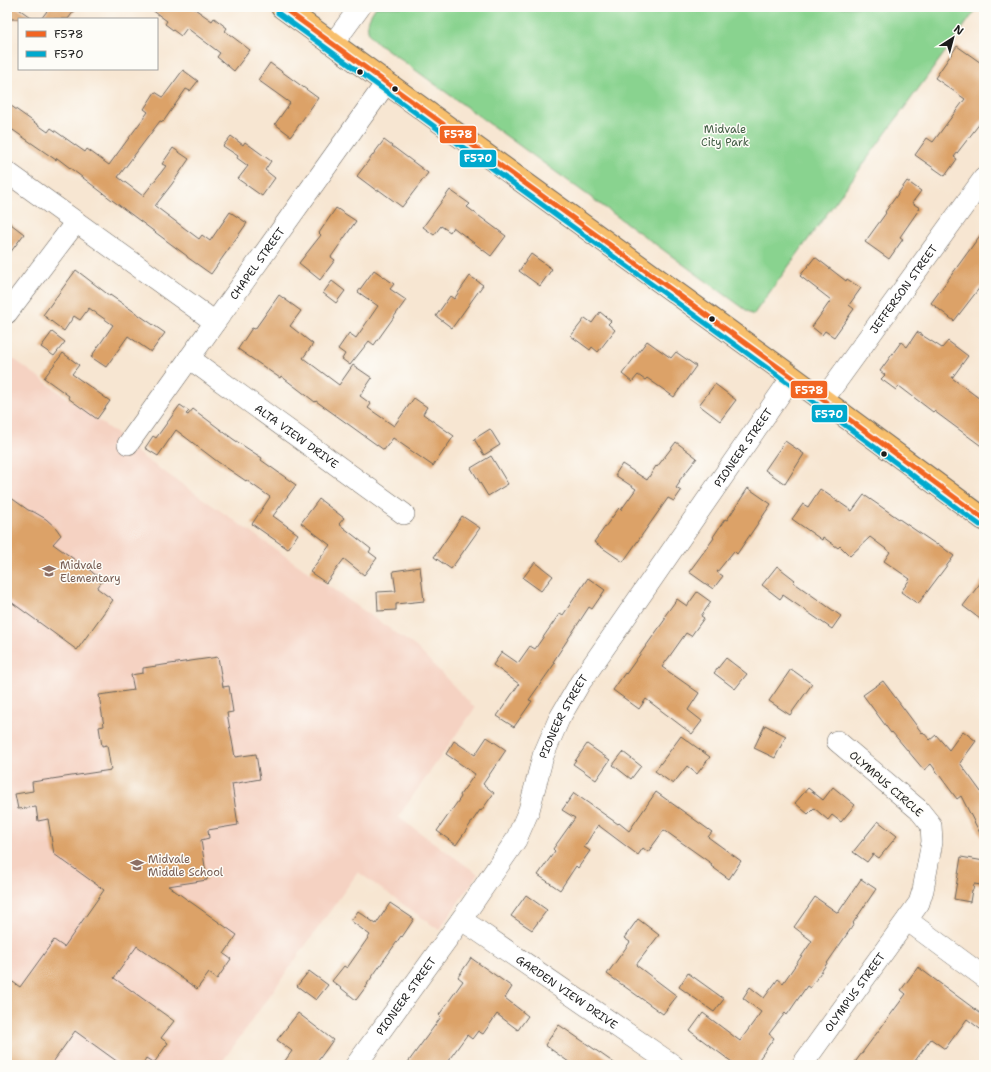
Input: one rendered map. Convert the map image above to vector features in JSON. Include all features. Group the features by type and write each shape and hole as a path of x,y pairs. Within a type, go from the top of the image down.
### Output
{"main road":[{"path":"282,7 984,518"}],"street":[{"path":"333,44 360,7"},
{"name":"CHAPEL STREET","path":"128,444 386,83"},
{"path":"7,172 215,322"},
{"name":"JEFFERSON STREET","path":"823,400 984,178"},
{"path":"7,313 76,222"},
{"name":"ALTA VIEW DRIVE","path":"189,358 404,514"},
{"name":"PIONEER STREET","path":"356,1065 461,920 516,840 529,810 543,756 559,719 580,683 792,377"},
{"name":"OLYMPUS CIRCLE","path":"837,741 919,810 931,825 932,842 920,902 907,920"},
{"name":"GARDEN VIEW DRIVE","path":"461,920 673,1065"},
{"path":"907,920 984,977"},
{"name":"OLYMPUS STREET","path":"802,1065 907,920"}],"shaded area":[{"path":"7,354 118,435 140,455 416,647 475,708 398,817 478,874 439,930 358,872 220,1065 7,1065"}],"green space":[{"name":"Midvale City Park","path":"376,7 978,7 753,315 374,40 369,32 368,24 369,19"}],"building":[{"path":"7,7 16,7 32,18 18,18 7,19"},
{"path":"50,7 77,7 69,18 42,18"},
{"path":"148,7 192,7 212,21 214,18 227,28 225,31 250,50 234,71 217,57 220,53 187,28 181,36 165,24 167,21"},
{"path":"957,46 984,65 984,118 954,157 957,159 945,176 915,155 927,138 933,142 965,99 935,78"},
{"path":"270,63 318,98 291,136 275,124 290,103 258,80"},
{"path":"183,70 198,81 190,91 186,89 163,122 160,121 118,177 143,196 166,166 162,164 173,148 189,159 155,206 199,239 202,235 210,241 230,212 247,223 211,274 57,158 56,160 7,126 7,103 48,132 51,128 85,152 87,149 109,165 148,112 144,109 155,92 163,97"},
{"path":"231,136 243,145 245,142 271,161 265,170 275,178 262,196 238,179 248,166 237,158 238,156 223,146"},
{"path":"384,140 428,173 402,207 357,176"},
{"path":"907,181 921,191 912,203 920,208 900,237 903,239 889,259 865,242"},
{"path":"450,190 470,204 467,207 506,236 491,256 453,227 450,232 441,226 434,235 423,227"},
{"path":"336,208 356,221 331,257 335,260 320,280 299,263 321,235 319,233"},
{"path":"7,221 24,234 7,257"},
{"path":"984,230 984,282 954,321 931,303"},
{"path":"531,254 552,269 540,286 519,271"},
{"path":"815,257 846,281 847,279 861,288 849,305 854,309 834,337 825,331 822,335 812,327 831,300 800,276"},
{"path":"76,270 110,296 165,333 151,352 128,336 106,367 91,357 113,325 89,308 80,320 74,316 64,331 43,315"},
{"path":"374,270 394,284 390,289 406,300 374,345 369,341 350,365 342,359 345,354 338,349 349,333 356,338 378,306 358,292"},
{"path":"470,276 483,285 452,328 436,316 450,296 454,299"},
{"path":"332,281 345,291 336,303 323,293"},
{"path":"279,295 301,311 290,326 313,344 303,358 339,385 353,365 372,378 360,396 371,404 368,408 394,426 414,398 427,407 423,414 454,436 433,466 393,438 384,450 316,401 315,402 281,376 280,378 238,349 252,328 255,329"},
{"path":"600,312 611,321 608,324 615,330 598,352 592,347 590,350 571,336 585,318 592,323"},
{"path":"52,332 65,342 54,356 41,347"},
{"path":"917,332 942,348 948,341 968,356 952,378 984,402 984,448 899,386 896,390 881,379 885,375 880,371 901,342 907,347"},
{"path":"647,341 671,358 676,352 696,366 674,397 647,378 645,380 638,375 632,382 622,374"},
{"path":"63,353 79,365 72,374 110,401 97,419 44,378"},
{"path":"715,384 736,400 720,421 699,405"},
{"path":"180,405 189,411 186,414 188,415 193,409 233,439 262,458 261,460 296,485 273,516 298,534 288,549 252,524 270,497 218,462 176,430 158,456 145,448 153,436 156,438"},
{"path":"490,429 500,445 484,455 474,439"},
{"path":"785,441 804,454 785,484 765,470"},
{"path":"676,442 697,458 679,481 680,482 676,488 681,491 674,501 668,498 623,562 594,542 619,508 621,510 636,489 615,475 622,464 647,480 656,466 657,467"},
{"path":"491,456 508,484 488,496 471,468"},
{"path":"748,488 771,504 737,554 734,551 717,572 723,576 713,589 689,572 714,538 713,537 725,519 727,520"},
{"path":"820,489 852,511 864,495 954,556 918,604 901,592 910,579 884,561 890,552 870,537 850,556 840,546 838,548 823,537 822,540 792,519 803,504 808,507"},
{"name":"Midvale Elementary","path":"7,495 28,510 46,519 56,528 61,535 53,544 78,562 87,566 93,573 103,580 97,588 113,600 77,650 7,599"},
{"path":"319,499 344,518 339,524 371,549 369,552 377,558 364,575 344,559 326,583 310,572 330,545 301,523"},
{"path":"462,516 480,528 451,569 434,557"},
{"path":"535,562 553,576 541,591 523,578"},
{"path":"777,566 795,580 793,582 841,616 832,629 783,595 780,599 762,585"},
{"path":"420,567 424,601 396,604 396,610 378,611 377,592 396,591 393,571"},
{"path":"588,578 605,590 592,609 589,607 553,662 555,663 529,700 532,701 514,727 497,716 519,684 493,665 502,652 518,663 530,646 535,649 560,613 563,615"},
{"path":"984,578 984,622 963,606"},
{"path":"697,592 711,602 701,616 704,618 691,636 686,633 662,667 699,693 688,710 702,721 692,734 646,699 639,709 613,690 666,618 664,617 677,599 687,606"},
{"name":"Midvale Middle School","path":"218,657 223,687 229,686 233,712 227,713 235,757 256,754 260,779 232,784 238,825 208,830 209,838 201,840 207,880 168,886 237,935 224,954 231,959 217,979 209,973 197,989 137,946 114,978 174,1021 161,1038 168,1043 154,1063 146,1058 142,1065 122,1065 75,1031 51,1065 7,1065 7,978 20,987 54,940 64,947 104,890 54,854 48,819 38,821 36,807 18,809 15,794 33,791 32,782 111,770 107,745 102,746 99,727 104,726 99,695 134,690 131,675 143,673 143,668"},
{"path":"726,658 747,674 735,689 714,673"},
{"path":"791,669 812,684 790,715 769,701"},
{"path":"883,681 922,733 923,732 930,740 936,735 949,750 963,731 976,741 960,763 984,796 984,841 961,796 957,799 931,764 924,770 892,732 891,733 863,695"},
{"path":"765,725 786,736 775,758 754,748"},
{"path":"681,736 710,757 697,774 687,766 673,784 655,771"},
{"path":"487,737 506,750 483,784 494,793 481,811 480,810 456,845 437,831 475,774 446,754 454,741 475,755"},
{"path":"587,744 610,760 596,780 573,764"},
{"path":"623,752 641,766 631,779 613,765"},
{"path":"833,787 855,805 841,822 832,815 828,820 814,808 808,814 795,803 808,788 823,800"},
{"path":"656,792 712,832 708,837 741,861 729,879 711,866 712,864 664,830 648,852 643,848 638,855 598,825 584,847 590,851 578,868 576,866 560,890 538,875 555,851 553,849 575,818 562,810 574,793 629,831"},
{"path":"878,821 897,836 879,858 873,854 867,862 853,852"},
{"path":"961,857 984,861 984,881 982,881 981,885 974,884 970,902 954,899"},
{"path":"861,879 876,889 810,988 807,986 787,1015 785,1013 769,1034 774,1038 755,1065 736,1065 690,1031 703,1013 740,1041 761,1012 743,998 750,987 764,998 778,979 783,983 812,941 794,927 815,897 838,913"},
{"path":"526,895 547,910 532,930 511,916"},
{"path":"390,903 414,919 356,1000 332,981 344,966 347,968 370,935 351,921 358,911 376,924"},
{"path":"638,919 659,935 636,965 677,996 663,1014 607,974 630,942 624,938"},
{"path":"471,958 512,987 505,998 528,1016 518,1030 497,1014 483,1034 478,1031 472,1039 467,1035 445,1065 406,1065 441,1017 439,1015 463,981 458,977"},
{"path":"918,967 984,1016 984,1032 967,1019 945,1049 931,1039 912,1065 853,1065 906,994 901,990"},
{"path":"309,971 328,985 316,1000 297,986"},
{"path":"688,973 724,999 714,1012 679,987"},
{"path":"298,1013 333,1040 315,1065 282,1065 292,1051 277,1040"},
{"path":"559,1025 617,1065 573,1065 545,1045"}],"transit line":[{"name":"F578","path":"282,7 792,377 984,519"},
{"name":"F570","path":"278,13 788,383 980,525"}],"place":[{"name":"Midvale Elementary","path":"49,571"},
{"name":"Midvale Middle School","path":"137,865"}]}
